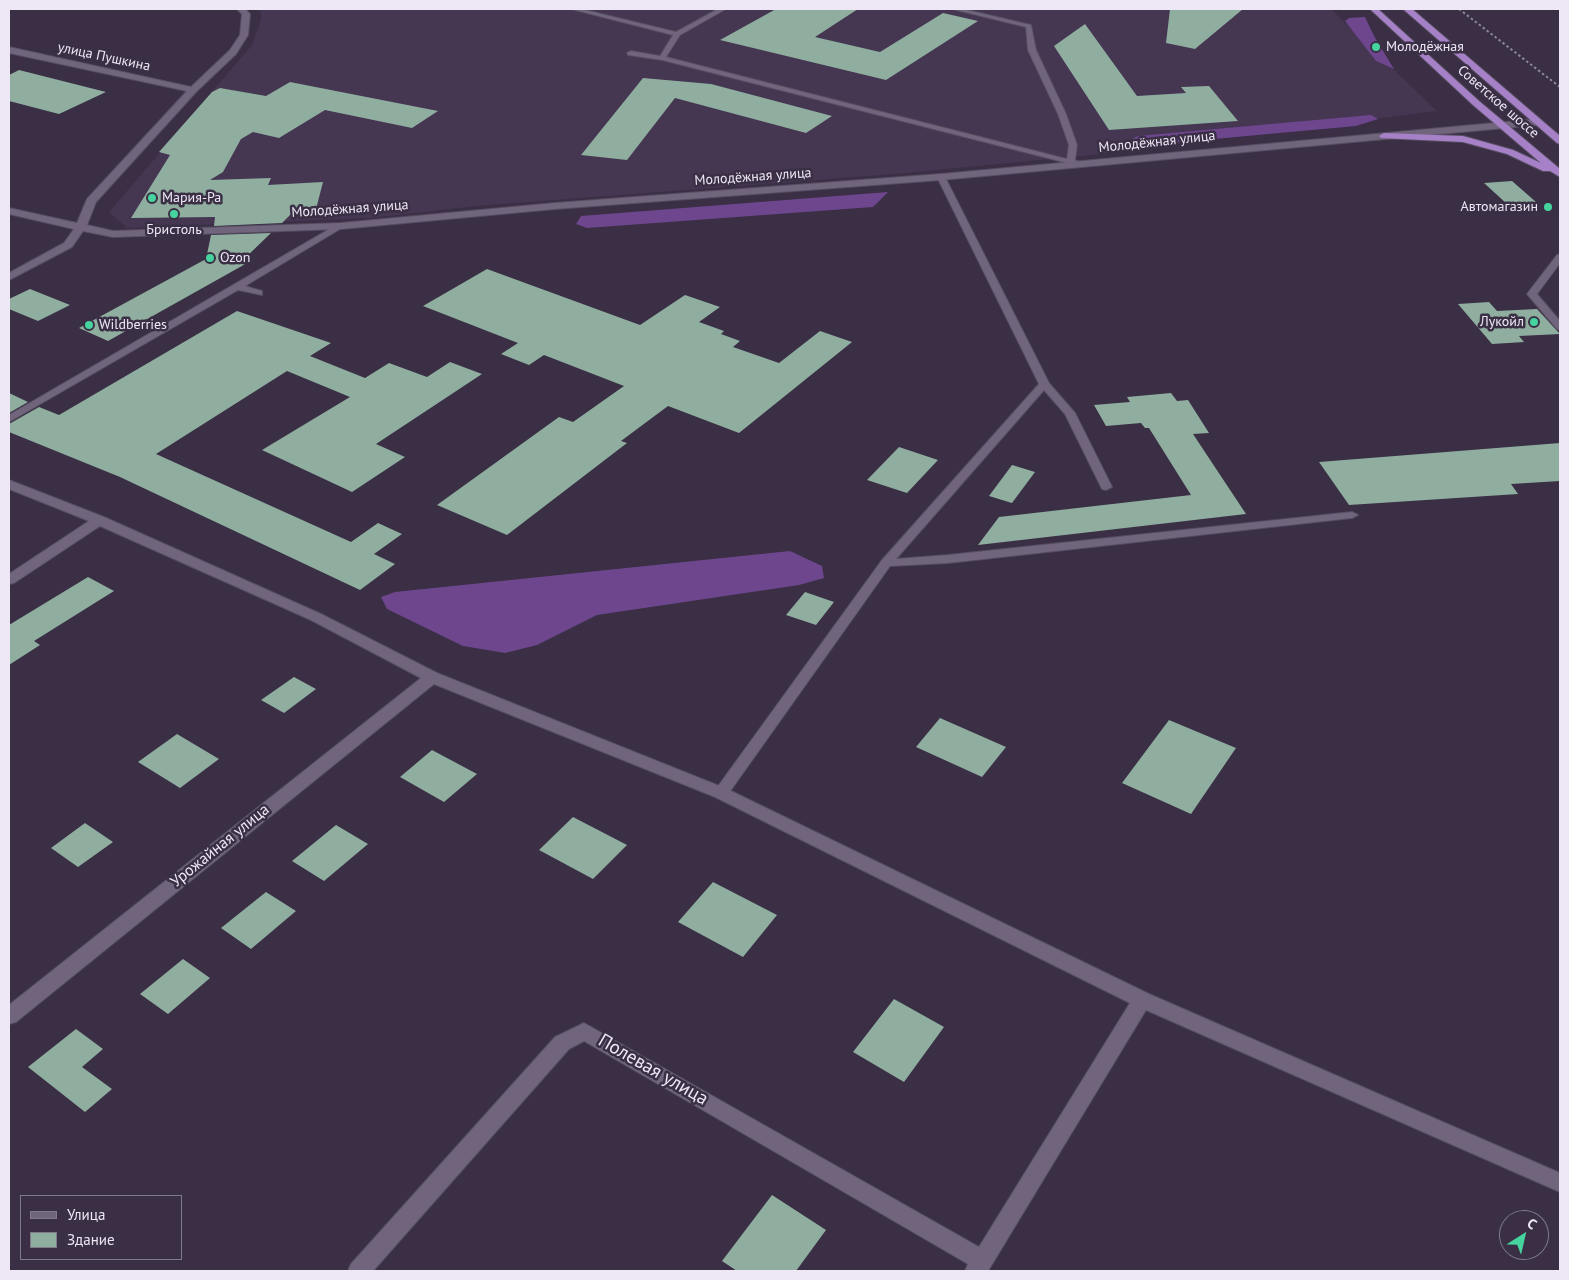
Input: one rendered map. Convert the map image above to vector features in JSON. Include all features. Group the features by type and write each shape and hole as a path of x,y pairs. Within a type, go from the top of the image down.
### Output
{"highway":[{"name":"Советское шоссе","path":"1374,9 1560,175"},
{"name":"Советское шоссе","path":"1407,9 1560,141"},
{"path":"1384,136 1439,137 1488,145 1510,152 1560,175"}],"street":[{"path":"9,277 68,245 81,226 91,201 193,90 233,52 244,35 246,14 241,9"},
{"name":"улица Пушкина","path":"9,50 193,90"},
{"name":"Молодёжная улица","path":"9,211 40,220 81,226 113,234 341,226 555,206 941,177 1075,162 1538,122"},
{"path":"9,484 99,520 316,617 432,677 721,793 1142,1000 1560,1183"},
{"path":"9,580 99,520"},
{"name":"Урожайная улица","path":"9,1016 432,677"},
{"path":"979,1266 1142,1000"},
{"name":"Полевая улица","path":"358,1271 562,1043 584,1031 979,1266"}],"lane":[{"path":"574,9 677,34"},
{"path":"662,58 677,34 724,9"},
{"path":"631,53 662,58 1075,162 1073,145 1062,114 1032,50 1030,26 956,9"},
{"path":"941,177 1044,384 1070,413 1106,487"},
{"path":"9,418 341,226"},
{"path":"1560,257 1532,294 1560,327"},
{"path":"236,286 259,293"},
{"path":"721,793 886,563 1044,384"},
{"path":"886,563 948,559 1352,515"}],"path":[{"path":"1460,9 1560,87"}],"shaded area":[{"path":"257,9 1331,9 1437,111 1102,154 895,174 476,206 371,218 127,228 109,212 252,45 261,20 261,13"},
{"path":"1365,17 1394,69 1376,61 1345,21 1349,18"},
{"path":"1371,115 1378,119 1356,126 1159,144 1139,143 1132,139 1138,136"},
{"path":"888,192 873,207 587,228 576,224 581,216"},
{"path":"790,551 822,566 824,578 799,585 597,615 537,645 505,653 463,646 387,609 381,597 395,592"}],"building":[{"path":"776,9 858,9 815,37 880,52 943,13 978,21 886,80 720,40"},
{"path":"1170,9 1243,9 1195,49 1166,43"},
{"path":"1085,24 1137,96 1186,93 1181,87 1209,86 1238,121 1109,130 1054,46"},
{"path":"19,70 106,92 59,114 9,101 9,75"},
{"path":"643,78 711,84 832,116 806,133 675,98 627,160 581,155"},
{"path":"290,82 438,111 412,128 325,110 279,138 253,132 241,139 223,172 210,180 271,178 268,185 323,182 315,213 291,214 282,223 214,226 215,217 131,218 170,155 159,152 212,92 220,88 266,96"},
{"path":"1512,181 1536,202 1507,204 1484,183"},
{"path":"271,233 243,260 249,262 108,341 79,328 206,259 211,235"},
{"path":"487,269 640,325 685,295 720,307 699,322 724,331 721,334 740,341 733,347 779,363 820,331 852,342 739,433 668,406 621,441 627,443 507,535 437,505 559,417 573,422 624,386 544,355 529,365 501,354 518,343 423,306"},
{"path":"30,289 70,305 38,321 9,309 9,299"},
{"path":"1489,302 1497,311 1537,309 1560,334 1519,336 1524,342 1492,344 1458,304"},
{"path":"237,311 331,343 310,356 365,378 389,363 427,377 450,362 482,374 376,444 405,457 352,492 262,450 350,397 287,371 156,454 351,542 378,523 402,534 374,554 395,564 360,590 120,477 9,432 9,424 39,407 59,415"},
{"path":"9,393 28,402 9,413"},
{"path":"1171,393 1177,401 1188,400 1209,433 1193,434 1246,514 978,545 999,517 1191,495 1149,428 1145,428 1141,423 1106,426 1094,405 1130,402 1127,397"},
{"path":"1560,443 1560,481 1511,484 1518,494 1349,505 1319,462"},
{"path":"899,447 938,460 907,493 867,480"},
{"path":"1012,465 1035,472 1012,503 989,496"},
{"path":"88,577 114,591 34,641 40,645 9,665 9,625"},
{"path":"805,592 834,602 816,625 786,615"},
{"path":"294,677 316,689 284,713 261,700"},
{"path":"940,718 1006,747 982,777 916,747"},
{"path":"1169,720 1236,748 1191,814 1122,783"},
{"path":"177,734 219,759 180,788 138,762"},
{"path":"432,750 477,774 444,802 400,777"},
{"path":"573,817 627,845 593,879 539,850"},
{"path":"85,823 113,842 78,867 51,848"},
{"path":"336,825 368,844 324,881 292,861"},
{"path":"713,882 777,915 743,957 678,922"},
{"path":"266,892 296,911 251,949 221,928"},
{"path":"183,959 210,978 168,1014 140,994"},
{"path":"894,999 944,1027 904,1082 853,1052"},
{"path":"76,1029 103,1049 82,1067 112,1089 85,1112 28,1067"},
{"path":"772,1195 826,1230 796,1271 737,1271 722,1261"}],"place":[{"name":"Молодёжная","path":"1376,47"},
{"name":"Мария-Ра","path":"152,198"},
{"name":"Автомагазин","path":"1548,207"},
{"name":"Бристоль","path":"174,214"},
{"name":"Ozon","path":"210,258"},
{"name":"Лукойл","path":"1534,322"},
{"name":"Wildberries","path":"89,325"}]}
